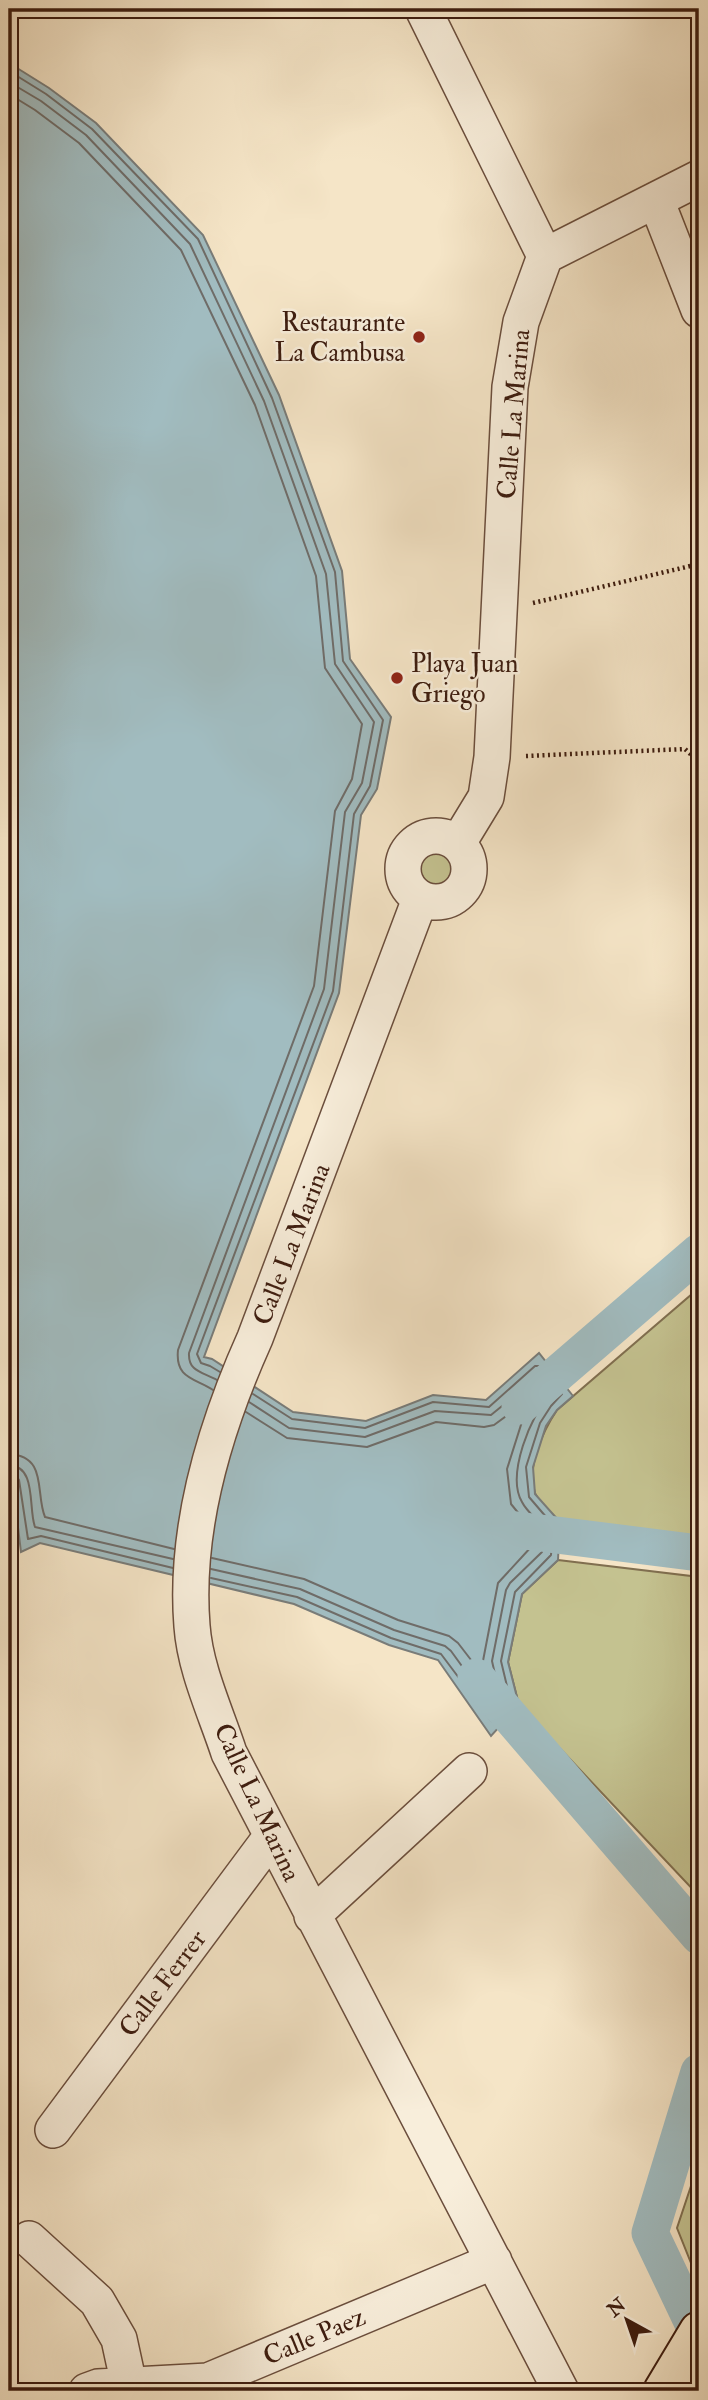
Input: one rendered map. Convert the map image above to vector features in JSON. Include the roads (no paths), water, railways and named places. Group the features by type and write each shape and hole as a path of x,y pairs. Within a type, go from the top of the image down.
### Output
{"main road":[{"path":"663,2391 699,2330"}],"street":[{"path":"423,9 545,256 699,178"},
{"path":"656,200 699,310"},
{"name":"Calle La Marina","path":"458,843 486,797 492,757 510,387 521,322 545,256"},
{"path":"426,836 449,837 458,843 469,861 467,883 460,892 442,902 421,899 405,883 403,860 408,850 426,836"},
{"name":"Calle La Marina","path":"421,899 220,1425 205,1485 192,1563 192,1628 201,1670 229,1753 561,2391"},
{"path":"312,1916 468,1771"},
{"name":"Calle Ferrer","path":"52,2130 271,1837"},
{"path":"29,2239 97,2301 119,2339 129,2385"},
{"name":"Calle Paez","path":"87,2391 98,2387 208,2381 494,2261"}],"water":[{"path":"9,63 49,88 96,123 203,235 279,395 342,571 350,659 391,717 377,789 361,815 339,993 204,1357 212,1359 293,1412 366,1421 433,1395 486,1400 539,1353 573,1396 557,1410 546,1426 533,1467 535,1494 560,1522 558,1560 522,1594 508,1662 519,1705 491,1736 438,1660 389,1645 294,1604 40,1543 21,1552 9,1454"}],"waterway":[{"path":"520,1406 699,1252"},
{"path":"509,1529 699,1553"},
{"path":"476,1677 699,1936"},
{"path":"699,2072 650,2233 699,2336"}],"place":[{"name":"Restaurante La Cambusa","path":"419,337"},
{"name":"Playa Juan Griego","path":"397,678"}]}
